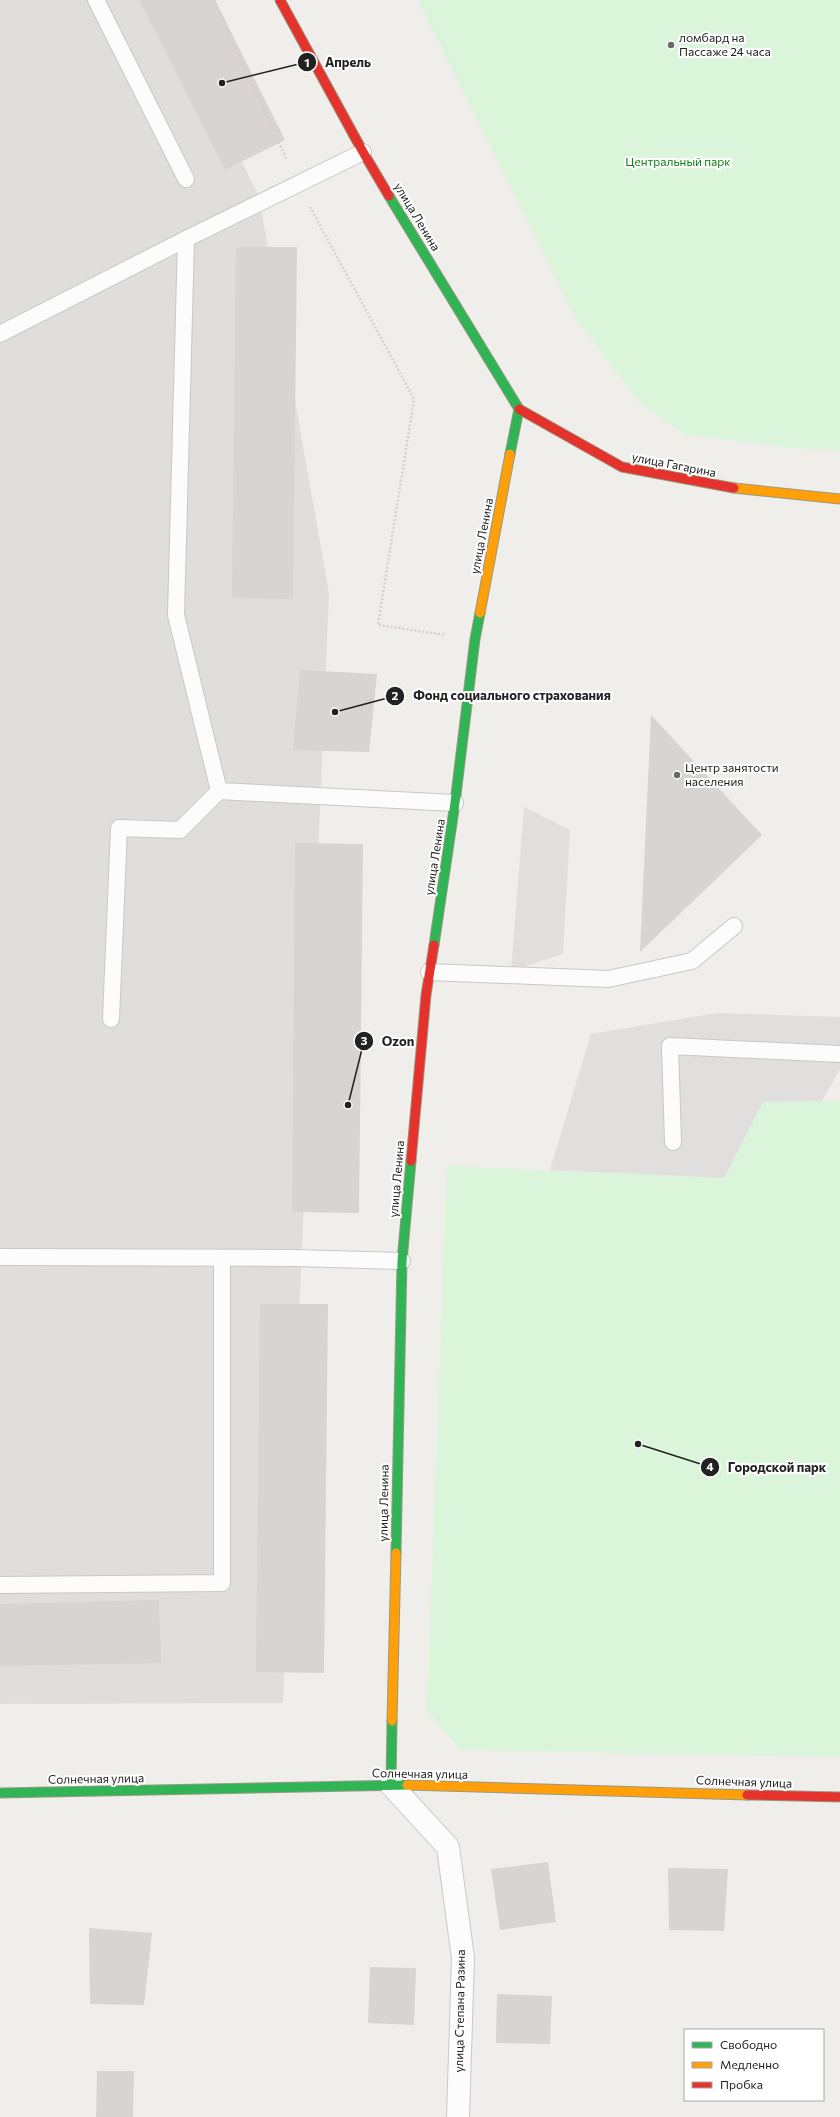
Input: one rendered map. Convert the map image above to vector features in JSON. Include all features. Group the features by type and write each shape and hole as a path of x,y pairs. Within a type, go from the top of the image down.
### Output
{"street":[{"name":"улица Ленина","path":"280,0 364,152 519,409 475,639 455,803 429,972 402,1261 391,1784"},
{"name":"улица Гагарина","path":"519,409 622,467 739,489 840,499"},
{"name":"Солнечная улица","path":"0,1793 391,1784 840,1797"},
{"name":"улица Степана Разина","path":"391,1784 448,1847 463,1958 458,2117"}],"lane":[{"path":"96,0 186,179"},
{"path":"0,334 186,239 364,152"},
{"path":"186,239 176,615 219,791"},
{"path":"112,1019 119,828 180,830 219,791 455,803"},
{"path":"429,972 608,979 692,961 734,926"},
{"path":"673,1142 670,1046 840,1054"},
{"path":"0,1258 222,1258 402,1261"},
{"path":"0,1585 222,1583 222,1258"}],"path":[{"path":"214,0 298,185 414,399 378,625 475,639"}],"shaded area":[{"path":"0,0 163,0 259,197 329,593 283,1703 0,1704"},
{"path":"524,807 570,830 563,954 511,971"},
{"path":"717,1013 840,1017 840,1069 822,1101 763,1102 724,1178 550,1170 591,1034"}],"green space":[{"name":"Центральный парк","path":"418,0 840,0 840,450 792,448 684,434 640,403 576,319"},
{"path":"840,1101 840,1757 461,1750 427,1711 447,1166 724,1178 764,1102"}],"building":[{"path":"139,0 215,0 285,140 225,170"},
{"path":"236,247 297,247 293,599 232,598"},
{"path":"300,670 377,674 369,752 293,750"},
{"name":"Центр занятости населения","path":"651,715 762,835 640,952"},
{"path":"295,843 363,844 359,1213 292,1212"},
{"path":"260,1304 328,1304 324,1673 256,1672"},
{"path":"159,1600 161,1663 0,1666 0,1604"},
{"path":"548,1862 556,1922 500,1930 491,1869"},
{"path":"668,1868 728,1869 724,1931 669,1930"},
{"path":"89,1928 152,1933 144,2005 90,2004"},
{"path":"370,1967 416,1968 414,2025 368,2023"},
{"path":"497,1994 552,1996 550,2044 496,2043"},
{"path":"97,2071 134,2071 133,2117 96,2117"}],"traffic: fast":[{"path":"389,196 519,409 510,454"},
{"path":"434,945 455,803 475,639 480,613"},
{"path":"396,1553 402,1261 411,1161"},
{"path":"391,1785 392,1721"},
{"path":"0,1793 407,1785"}],"traffic: slow":[{"path":"480,613 510,454"},
{"path":"734,488 840,499"},
{"path":"392,1721 396,1553"},
{"path":"407,1785 747,1795"}],"traffic: jam":[{"path":"280,0 363,152 389,196"},
{"path":"519,409 622,467 734,488"},
{"path":"411,1161 426,995 434,945"},
{"path":"747,1795 840,1797"}],"place":[{"name":"ломбард на Пассаже 24 часа","path":"671,45"},
{"name":"Апрель","path":"222,83"},
{"name":"Фонд социального страхования","path":"335,712"},
{"name":"Центр занятости населения","path":"677,775"},
{"name":"Ozon","path":"348,1105"},
{"name":"Городской парк","path":"638,1444"}]}
